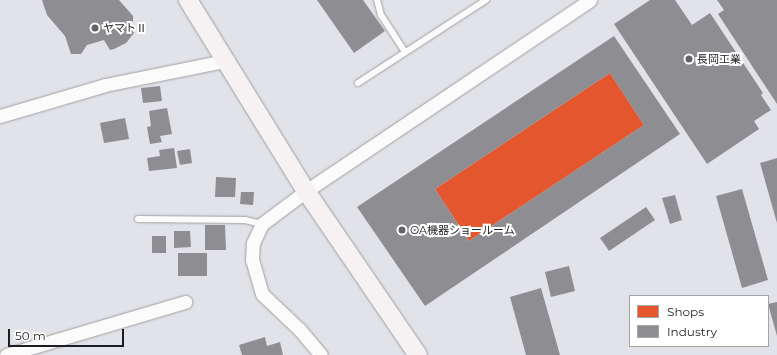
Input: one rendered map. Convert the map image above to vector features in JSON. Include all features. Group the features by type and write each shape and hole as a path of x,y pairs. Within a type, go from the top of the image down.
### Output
{"street":[{"path":"188,0 224,61 306,191 418,355"},
{"path":"321,355 300,330 262,294 252,260 253,243 262,224 306,191 590,0"},
{"path":"0,116 106,86 224,61"},
{"path":"6,355 185,302"}],"lane":[{"path":"378,0 381,15 405,52"},
{"path":"358,84 486,0"},
{"path":"138,219 245,220 262,224"}],"building: Shops":[{"path":"610,73 644,125 469,241 435,189"}],"building: Industry":[{"name":"ヤマトⅡ","path":"42,0 119,0 133,16 133,21 129,26 134,33 126,43 114,49 110,50 104,40 87,45 81,54 71,54 65,36 47,15"},
{"path":"317,0 363,0 385,31 354,53"},
{"name":"長岡工業","path":"650,0 675,0 692,25 710,13 763,93 761,95 771,110 754,121 759,129 707,164 614,24"},
{"path":"717,0 777,0 777,104 718,14 724,10"},
{"path":"614,36 680,134 425,306 357,207","holes":["610,73 644,125 469,241 435,189"]},
{"path":"160,86 162,101 143,103 141,88"},
{"path":"167,108 172,134 160,136 162,142 150,144 147,127 151,126 149,111"},
{"path":"125,118 129,139 104,143 100,123"},
{"path":"174,148 177,168 149,171 147,158 160,156 159,150"},
{"path":"190,149 192,163 180,165 177,151"},
{"path":"777,158 777,223 760,163"},
{"path":"216,177 236,178 235,197 215,197"},
{"path":"742,189 768,280 742,288 716,196"},
{"path":"241,192 254,192 253,205 240,204"},
{"path":"675,195 682,220 670,224 662,198"},
{"path":"646,207 655,220 609,251 600,238"},
{"path":"205,225 225,225 226,250 205,250"},
{"path":"174,231 190,231 191,247 174,248"},
{"path":"152,236 166,236 166,253 152,253"},
{"path":"178,253 207,253 207,276 178,276"},
{"path":"569,266 575,291 551,297 545,272"},
{"path":"541,288 560,355 526,355 510,297"},
{"path":"777,302 777,336 769,308 769,304"},
{"path":"265,337 267,346 280,342 283,355 242,355 239,345"}],"place":[{"name":"ヤマトⅡ","path":"95,28"},
{"name":"長岡工業","path":"689,59"},
{"name":"OA機器ショールーム","path":"402,230"}]}
